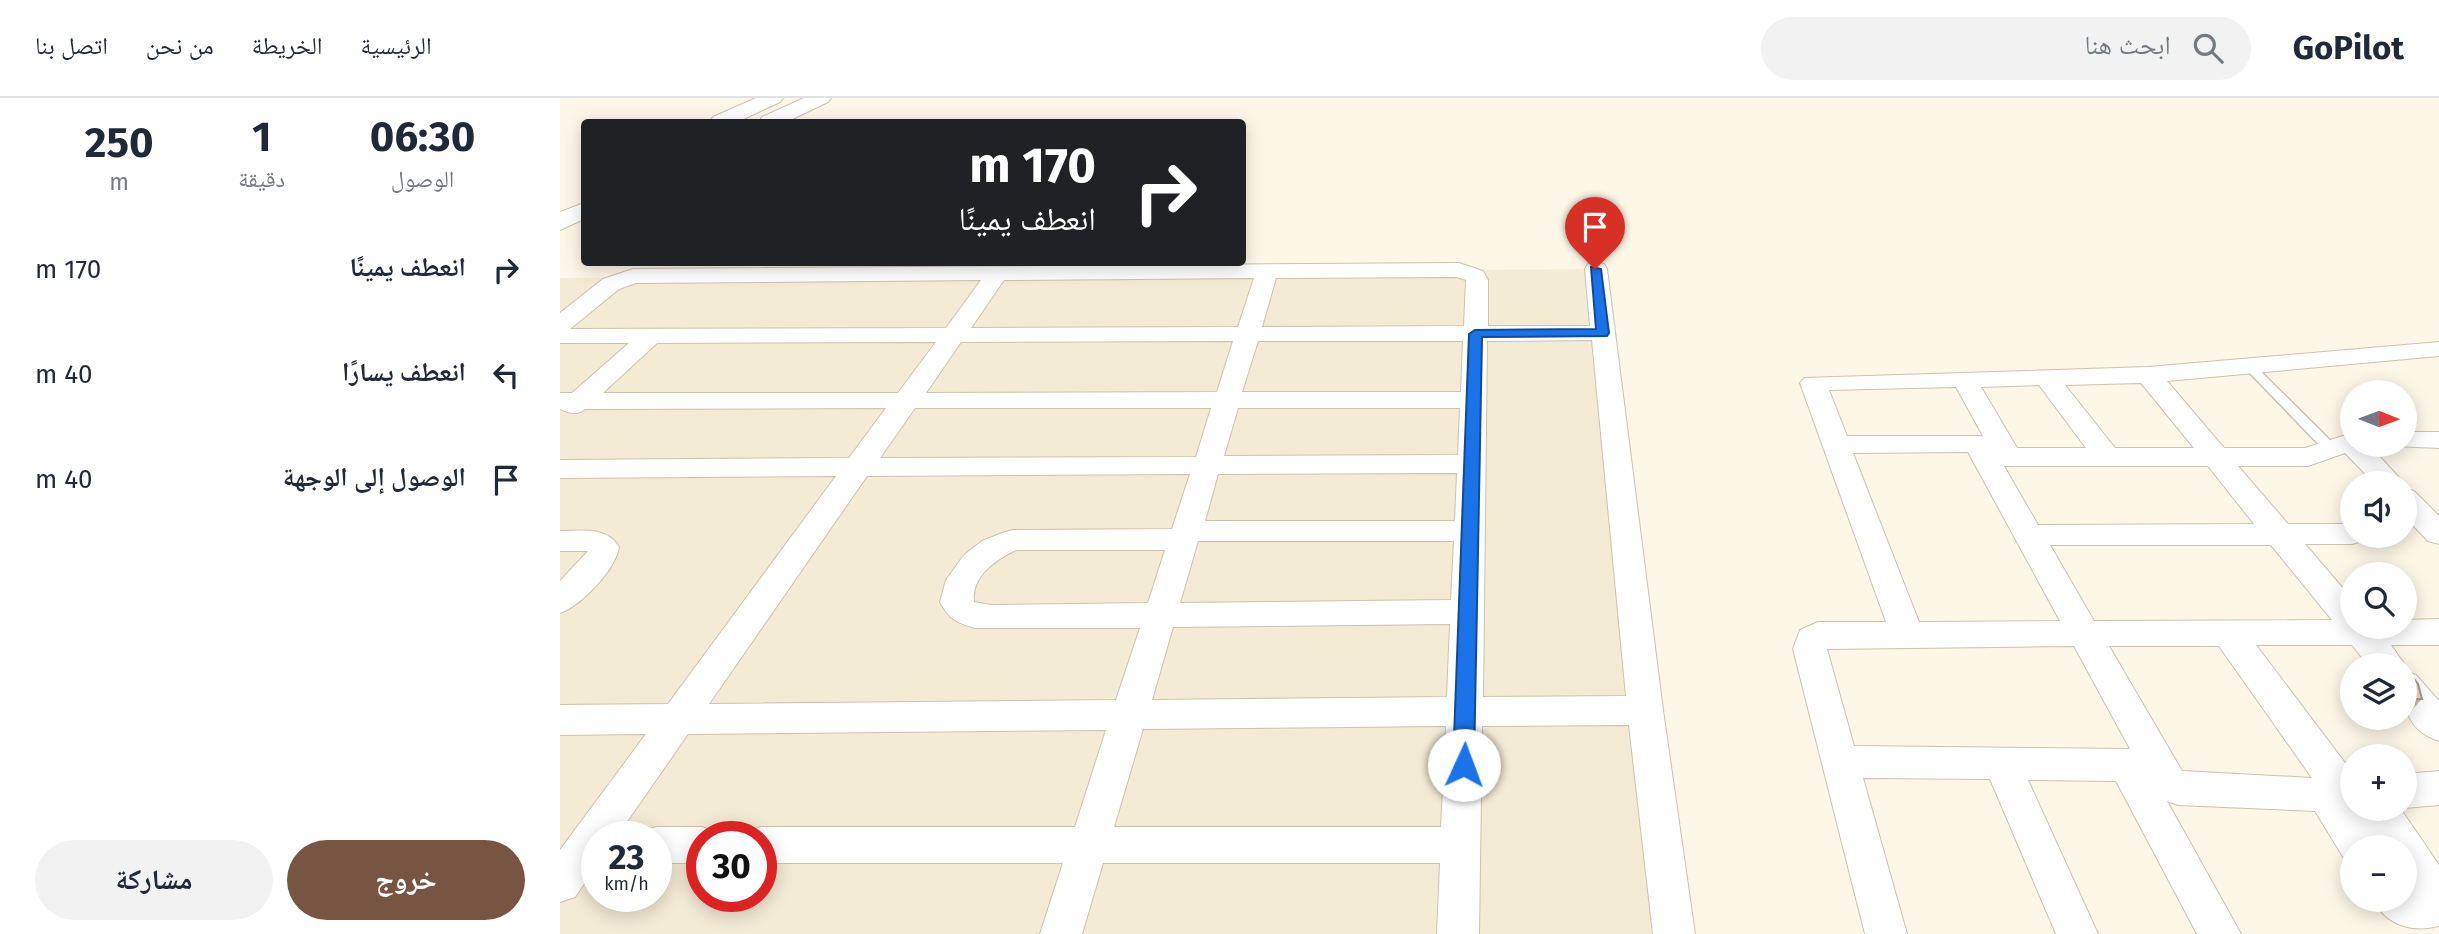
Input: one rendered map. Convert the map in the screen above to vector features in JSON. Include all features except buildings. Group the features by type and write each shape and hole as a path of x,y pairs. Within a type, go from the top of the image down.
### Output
{"street":[{"path":"728,119 773,98"},
{"path":"776,119 821,98"},
{"path":"560,222 572,199"},
{"path":"1595,269 1645,710 1674,934"},
{"path":"1061,934 1268,272"},
{"path":"560,325 615,281 633,276 1468,272 1477,281 1458,934"},
{"path":"599,821 678,719 998,273"},
{"path":"560,336 1603,333"},
{"path":"566,406 651,336"},
{"path":"1907,634 1813,383 2148,375 2428,350 2439,370"},
{"path":"2148,375 2340,608"},
{"path":"2046,378 2106,457"},
{"path":"1964,379 2028,535 2082,634 2220,934"},
{"path":"566,406 907,400 1474,400"},
{"path":"2417,440 2439,440"},
{"path":"1834,445 1976,443 1997,457 2314,457 2340,447"},
{"path":"2361,457 2377,471"},
{"path":"560,469 1472,464"},
{"path":"2417,511 2439,534"},
{"path":"1468,612 979,617 964,612 956,602 975,560 992,548 1013,540 1470,531"},
{"path":"2028,535 2340,534"},
{"path":"2417,534 2439,534"},
{"path":"560,541 594,541 604,547 605,552 602,559 560,601"},
{"path":"1886,934 1810,649 1812,639 1826,633 2230,635 2340,628"},
{"path":"2417,631 2439,632"},
{"path":"2230,635 2340,792"},
{"path":"2366,639 2378,653"},
{"path":"2417,700 2439,726"},
{"path":"560,720 1645,710"},
{"path":"1841,762 2142,765 2178,788 2340,792"},
{"path":"2001,762 2077,934"},
{"path":"2417,791 2439,788"},
{"path":"560,883 581,845"},
{"path":"777,845 1461,845"},
{"path":"2417,867 2439,901 2436,907 2419,913"}],"lane":[{"path":"2249,366 2340,438"}],"shaded area":[{"path":"1596,269 1671,934 560,934 560,278"}],"route":[{"path":"1464,765 1475,334 1603,333 1595,269"}]}
